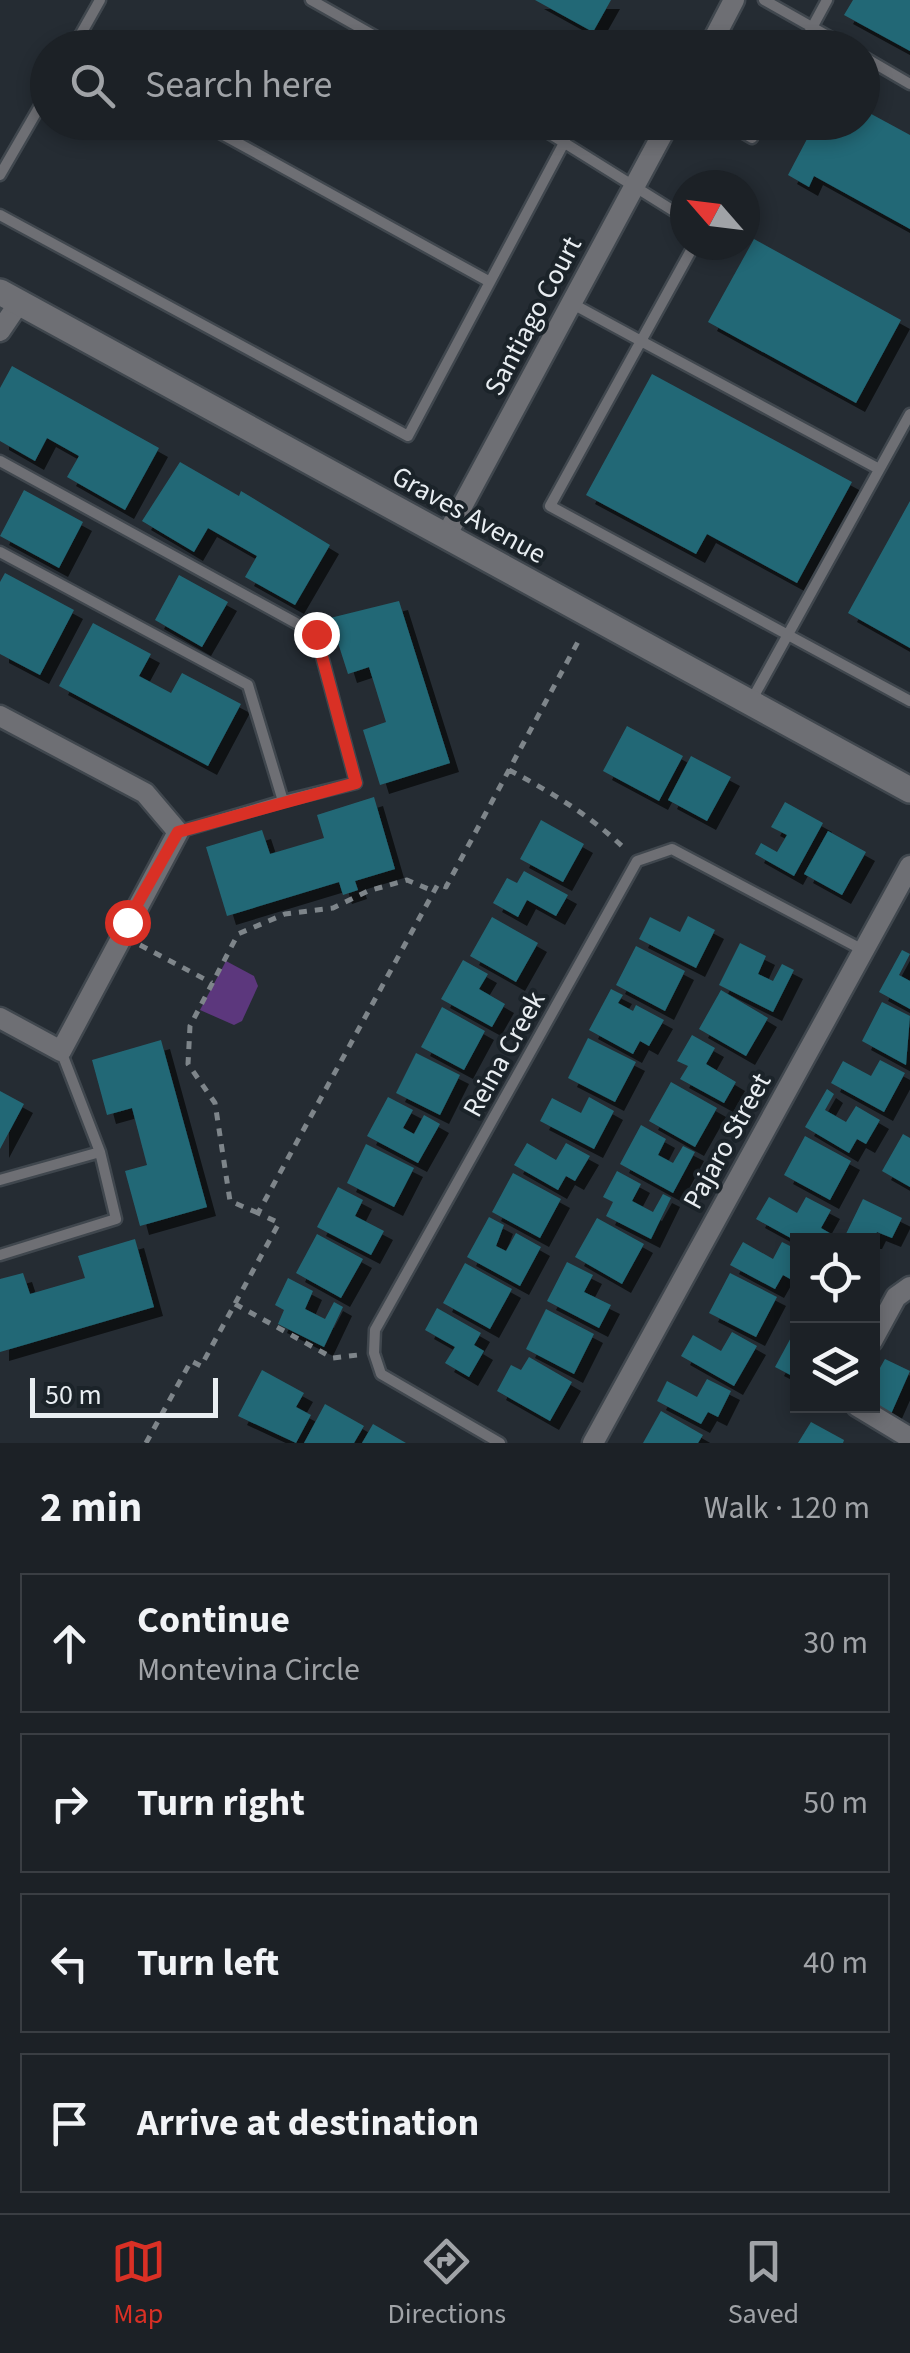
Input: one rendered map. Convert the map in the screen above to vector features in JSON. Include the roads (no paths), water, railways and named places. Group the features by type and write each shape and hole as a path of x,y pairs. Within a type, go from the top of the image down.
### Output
{"street":[{"path":"718,30 734,0"},
{"name":"Santiago Court","path":"446,536 658,140"},
{"path":"0,332 10,297"},
{"name":"Graves Avenue","path":"10,297 910,790"},
{"path":"0,716 145,794 178,832 120,934 61,1051 0,1018"},
{"name":"Pajaro Street","path":"593,1443 910,866"},
{"path":"880,1326 896,1297 910,1288"},
{"path":"869,1413 910,1438"}],"lane":[{"path":"82,30 100,0"},
{"path":"311,0 364,30"},
{"path":"764,0 820,30"},
{"path":"811,30 827,0"},
{"path":"880,66 910,84"},
{"path":"0,175 30,123"},
{"path":"233,140 490,282"},
{"path":"0,215 408,436 565,141 632,189 670,210"},
{"path":"686,260 550,506 910,701"},
{"path":"571,303 880,470"},
{"path":"749,704 910,414"},
{"path":"0,461 316,634 356,783 178,832"},
{"path":"0,552 248,685 283,801"},
{"name":"Reina Creek","path":"500,1443 381,1374 374,1354 375,1330 637,862 672,848 864,950"},
{"path":"0,1255 116,1219 100,1152 61,1051"},
{"path":"0,1180 100,1152"}]}
